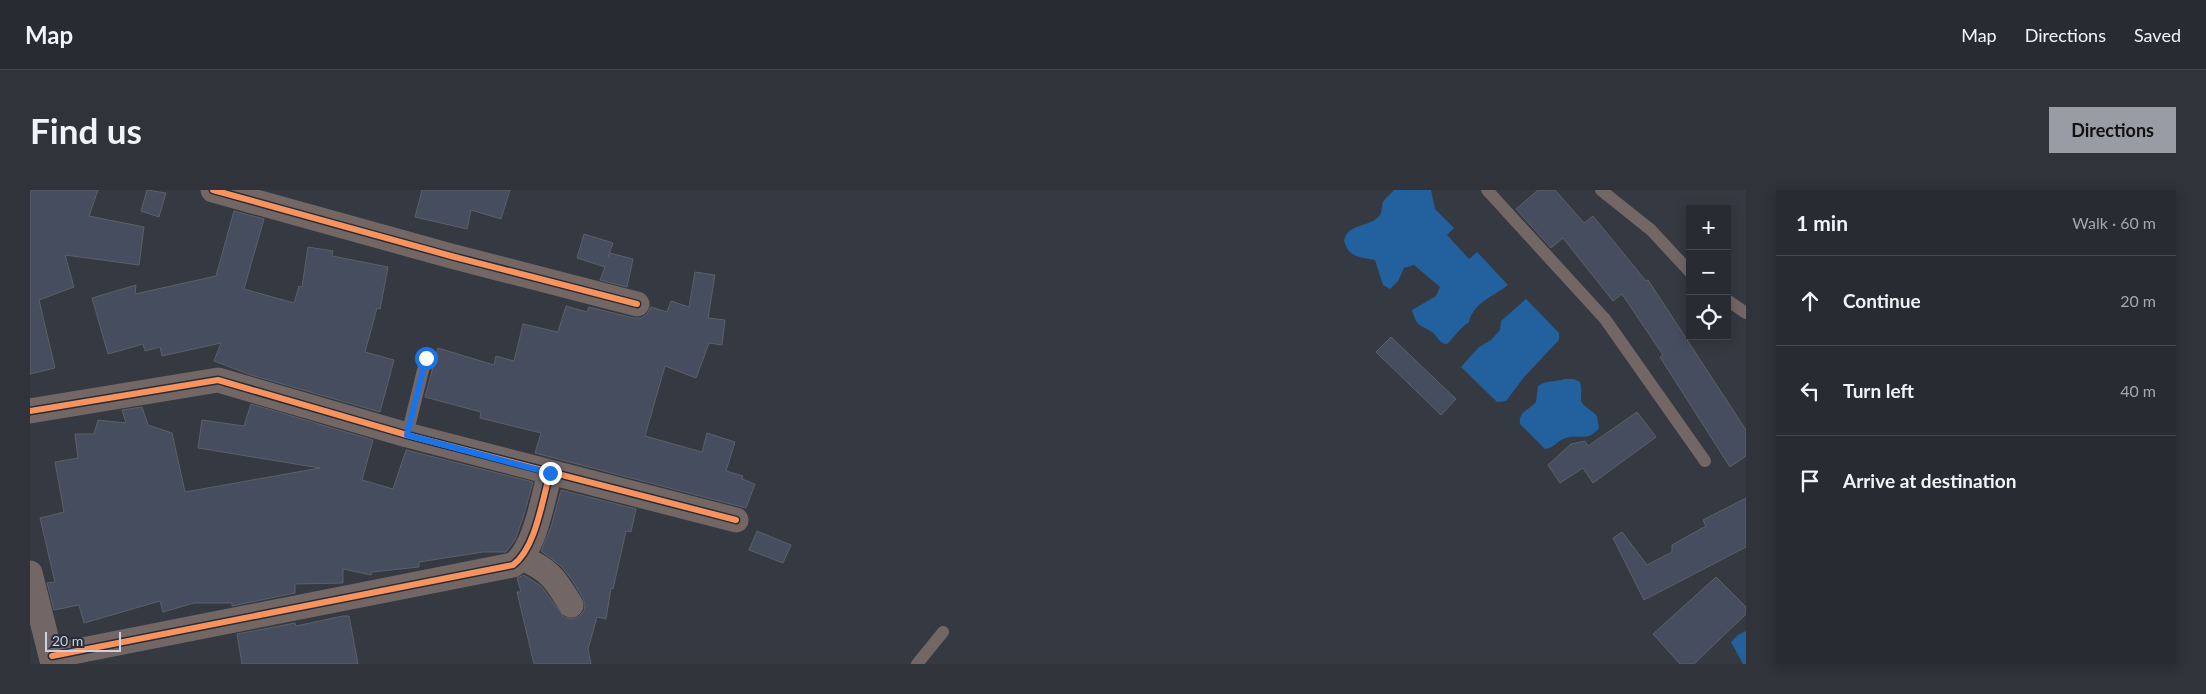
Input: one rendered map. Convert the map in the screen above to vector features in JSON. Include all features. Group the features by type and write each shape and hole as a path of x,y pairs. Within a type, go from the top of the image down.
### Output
{"street":[{"path":"220,191 452,256 637,304"},
{"path":"30,411 218,380 407,435 736,520"},
{"path":"30,573 53,660 513,564 522,558 532,538 550,473"},
{"path":"522,558 541,566 555,579 571,605"}],"lane":[{"path":"1488,190 1605,318 1704,461"},
{"path":"1601,190 1652,230 1686,268"},
{"path":"1731,303 1746,313"},
{"path":"407,435 426,358"},
{"path":"917,664 943,632"}],"water":[{"path":"1394,190 1431,190 1435,209 1454,228 1447,235 1469,259 1477,252 1508,285 1479,305 1471,315 1469,322 1447,344 1442,342 1432,332 1419,325 1412,310 1436,296 1440,287 1414,265 1404,268 1398,281 1390,289 1383,285 1375,260 1355,256 1346,246 1344,240 1346,235 1353,228 1372,222 1378,217 1381,213 1383,202"},
{"path":"1526,299 1559,333 1559,340 1525,376 1506,401 1497,402 1461,367 1479,347 1491,340 1500,330 1501,321"},
{"path":"1565,379 1574,379 1580,382 1581,401 1597,416 1599,428 1591,435 1566,438 1545,449 1520,424 1520,420 1525,412 1536,402 1538,386"},
{"path":"1746,631 1746,664 1743,664 1731,642 1738,635"}],"building":[{"path":"30,190 98,190 89,216 144,227 139,265 65,255 74,287 39,300 55,368 30,374"},
{"path":"147,190 166,193 159,217 141,211"},
{"path":"422,190 510,190 501,219 471,210 467,229 415,217"},
{"path":"1538,190 1555,190 1584,223 1593,216 1646,281 1648,280 1746,430 1746,456 1730,467 1660,357 1663,355 1622,294 1613,301 1563,238 1551,248 1516,209"},
{"path":"234,211 264,219 244,289 294,303 299,286 302,287 308,247 333,251 332,256 388,267 380,309 377,308 365,352 394,360 380,412 251,375 214,361 221,343 162,356 160,347 145,351 143,344 108,354 92,298 136,285 135,294 216,276"},
{"path":"584,234 613,243 608,257 610,253 633,259 627,287 600,280 605,267 577,258"},
{"path":"695,272 715,275 708,318 725,320 722,345 709,343 696,378 665,366 645,436 702,452 707,433 735,442 726,471 743,476 742,479 755,484 746,508 535,453 541,433 480,418 481,412 425,397 438,348 494,365 496,356 514,361 523,324 558,332 566,306 587,312 589,307 634,318 641,318 647,314 651,307 667,312 671,301 689,307"},
{"path":"1391,337 1456,399 1441,415 1376,352"},
{"path":"251,404 373,440 362,480 393,489 406,450 533,482 515,540 506,552 483,552 419,562 419,567 372,572 371,575 343,569 343,583 295,584 295,593 232,606 232,603 194,603 163,612 160,601 84,623 79,605 54,610 47,583 55,582 40,518 64,512 55,462 78,458 75,434 94,434 98,420 126,423 122,410 142,407 148,425 172,433 185,492 320,468 198,448 202,420 244,426"},
{"path":"1637,412 1656,437 1593,483 1583,468 1560,483 1548,465 1571,444 1585,441 1588,446"},
{"path":"561,490 636,509 631,532 626,531 613,589 611,588 606,619 597,617 588,649 591,664 534,664 517,592 521,592 517,578 524,575 541,586 564,617 571,619 578,617 584,611 583,598 572,580 561,566 541,551 551,527"},
{"path":"1746,498 1746,547 1644,600 1613,538 1622,532 1647,565 1672,552 1672,545 1706,526 1703,520"},
{"path":"757,531 791,545 783,563 749,550"},
{"path":"1716,577 1746,607 1746,614 1694,664 1680,664 1653,634"},
{"path":"349,616 358,664 242,664 237,634 295,623 296,626"}],"cycle path":[{"path":"213,190 451,256 637,304"},
{"path":"30,411 218,380 407,435 736,520"},
{"path":"52,656 513,565 521,557 533,536 550,473"}],"route":[{"path":"426,358 407,435 550,473"}]}
